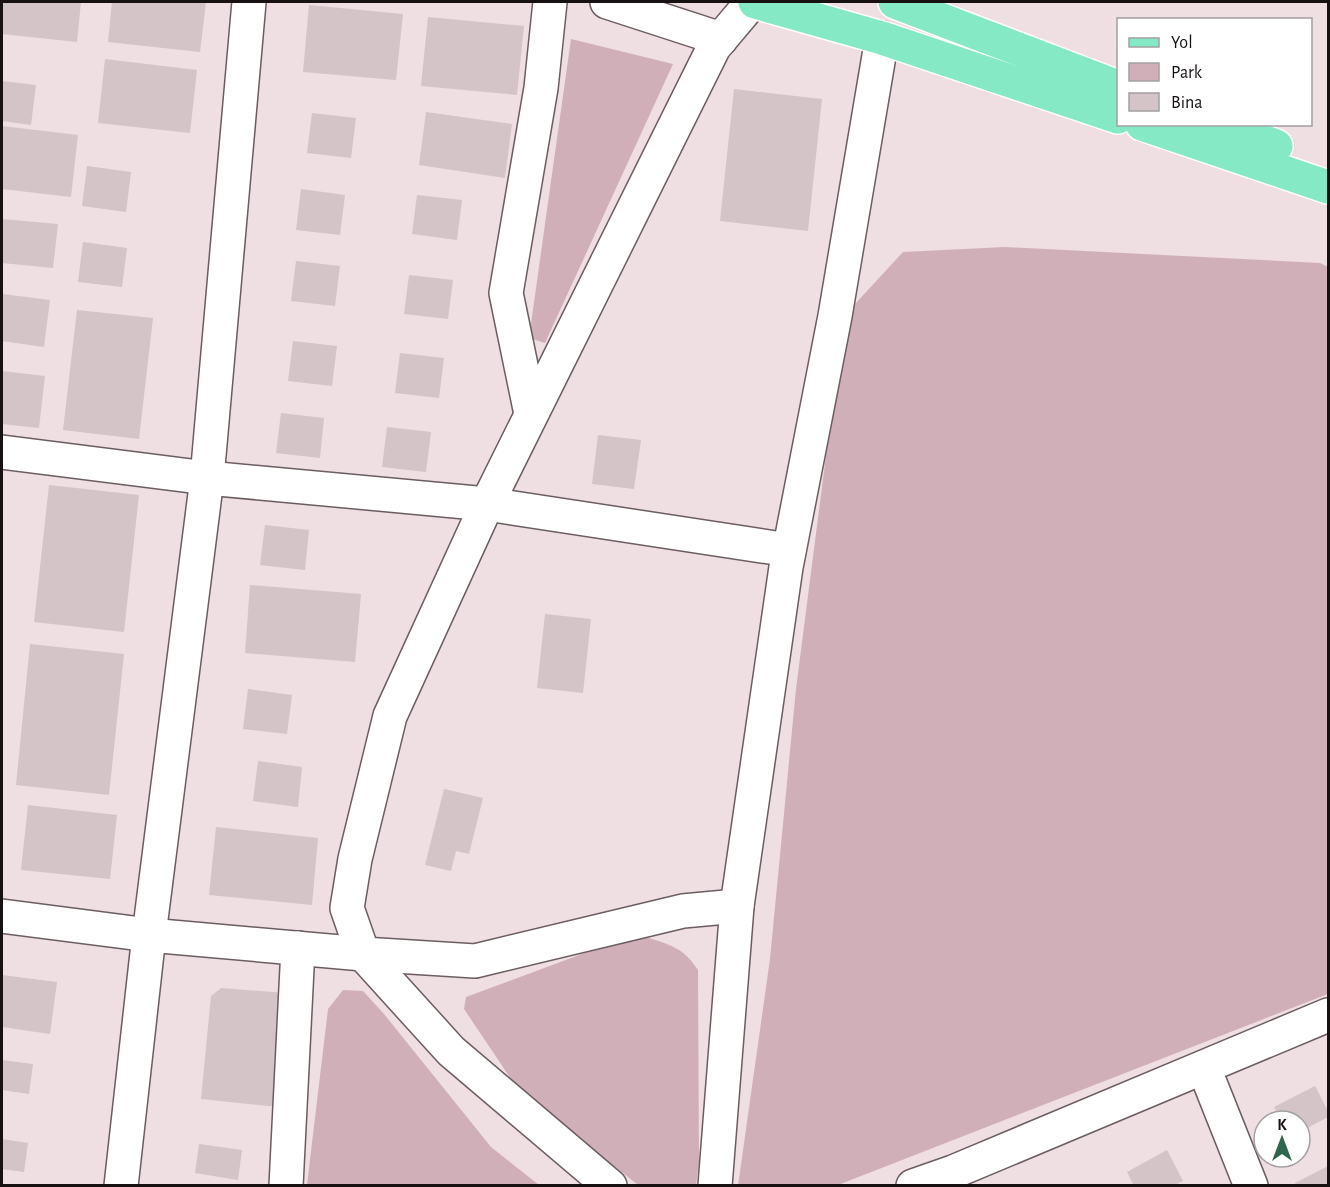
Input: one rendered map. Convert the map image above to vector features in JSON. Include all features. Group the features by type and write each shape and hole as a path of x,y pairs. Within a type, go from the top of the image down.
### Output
{"main road":[{"path":"753,2 882,38 1117,116"},
{"path":"895,2 1117,86"},
{"path":"1148,126 1329,187"},
{"path":"1222,126 1329,165"}],"street":[{"path":"121,1185 149,935 207,478 249,2"},
{"path":"531,414 506,293 541,88 550,2"},
{"path":"607,2 721,39"},
{"path":"610,1185 451,1051 363,954 347,908 355,859 390,716 487,504 714,47 753,2"},
{"path":"715,1185 737,906 789,550 835,316 882,38"},
{"path":"2,452 207,478 487,504 789,550"},
{"path":"2,916 149,935 363,954 475,961 683,911 737,906"},
{"path":"286,1185 298,948"},
{"path":"913,1185 956,1178 1329,1015"},
{"path":"1204,1068 1251,1185"}],"green space":[{"path":"571,39 673,64 545,343 529,338"},
{"path":"1005,247 1320,263 1328,267 1328,994 838,1185 738,1186 770,959 796,689 844,316 903,252"},
{"path":"646,937 681,952 698,970 699,1162 696,1185 638,1185 517,1088 464,1009 466,997 606,945"},
{"path":"343,990 363,991 491,1147 539,1185 307,1185 328,1009"}],"building":[{"path":"2,2 81,2 77,42 2,34"},
{"path":"112,2 206,2 200,52 108,42"},
{"path":"309,5 403,14 396,80 303,72"},
{"path":"428,17 524,26 517,95 421,86"},
{"path":"105,59 197,70 190,133 98,123"},
{"path":"2,81 36,85 31,125 2,121"},
{"path":"734,89 822,99 808,231 720,221"},
{"path":"426,112 512,124 505,178 419,165"},
{"path":"312,113 356,118 351,158 307,153"},
{"path":"2,126 78,135 71,197 2,189"},
{"path":"87,166 131,172 126,212 82,206"},
{"path":"301,189 345,195 340,235 296,230"},
{"path":"417,195 462,200 457,240 412,234"},
{"path":"2,219 58,224 53,268 2,263"},
{"path":"83,242 127,248 122,287 78,282"},
{"path":"296,261 340,266 335,306 291,301"},
{"path":"409,275 453,280 448,319 404,314"},
{"path":"2,294 50,300 44,347 2,341"},
{"path":"77,310 153,318 139,439 63,430"},
{"path":"293,341 337,346 332,386 288,381"},
{"path":"400,353 444,358 439,398 395,393"},
{"path":"2,371 45,376 39,428 2,424"},
{"path":"281,413 324,418 320,458 276,453"},
{"path":"387,427 431,432 426,472 382,467"},
{"path":"598,435 641,440 634,489 592,484"},
{"path":"49,485 139,495 124,632 34,622"},
{"path":"265,525 309,530 305,570 260,565"},
{"path":"250,585 361,594 355,662 245,653"},
{"path":"545,614 591,619 583,693 537,688"},
{"path":"30,644 124,654 109,795 16,785"},
{"path":"248,689 292,695 287,734 243,729"},
{"path":"258,761 302,767 298,807 253,801"},
{"path":"444,789 483,798 469,854 456,851 451,871 425,865"},
{"path":"28,805 117,815 110,879 21,870"},
{"path":"216,827 318,838 312,905 209,895"},
{"path":"2,975 57,982 50,1034 2,1027"},
{"path":"221,988 286,993 279,1107 201,1099 211,996"},
{"path":"2,1060 33,1064 29,1094 2,1090"},
{"path":"1315,1086 1328,1111 1328,1117 1312,1126 1312,1109 1275,1109 1274,1107"},
{"path":"2,1139 28,1143 24,1172 2,1169"},
{"path":"199,1144 242,1150 238,1180 195,1173"},
{"path":"1167,1150 1183,1181 1173,1186 1134,1186 1127,1172"},
{"path":"1328,1166 1328,1186 1296,1186 1295,1183"}]}
